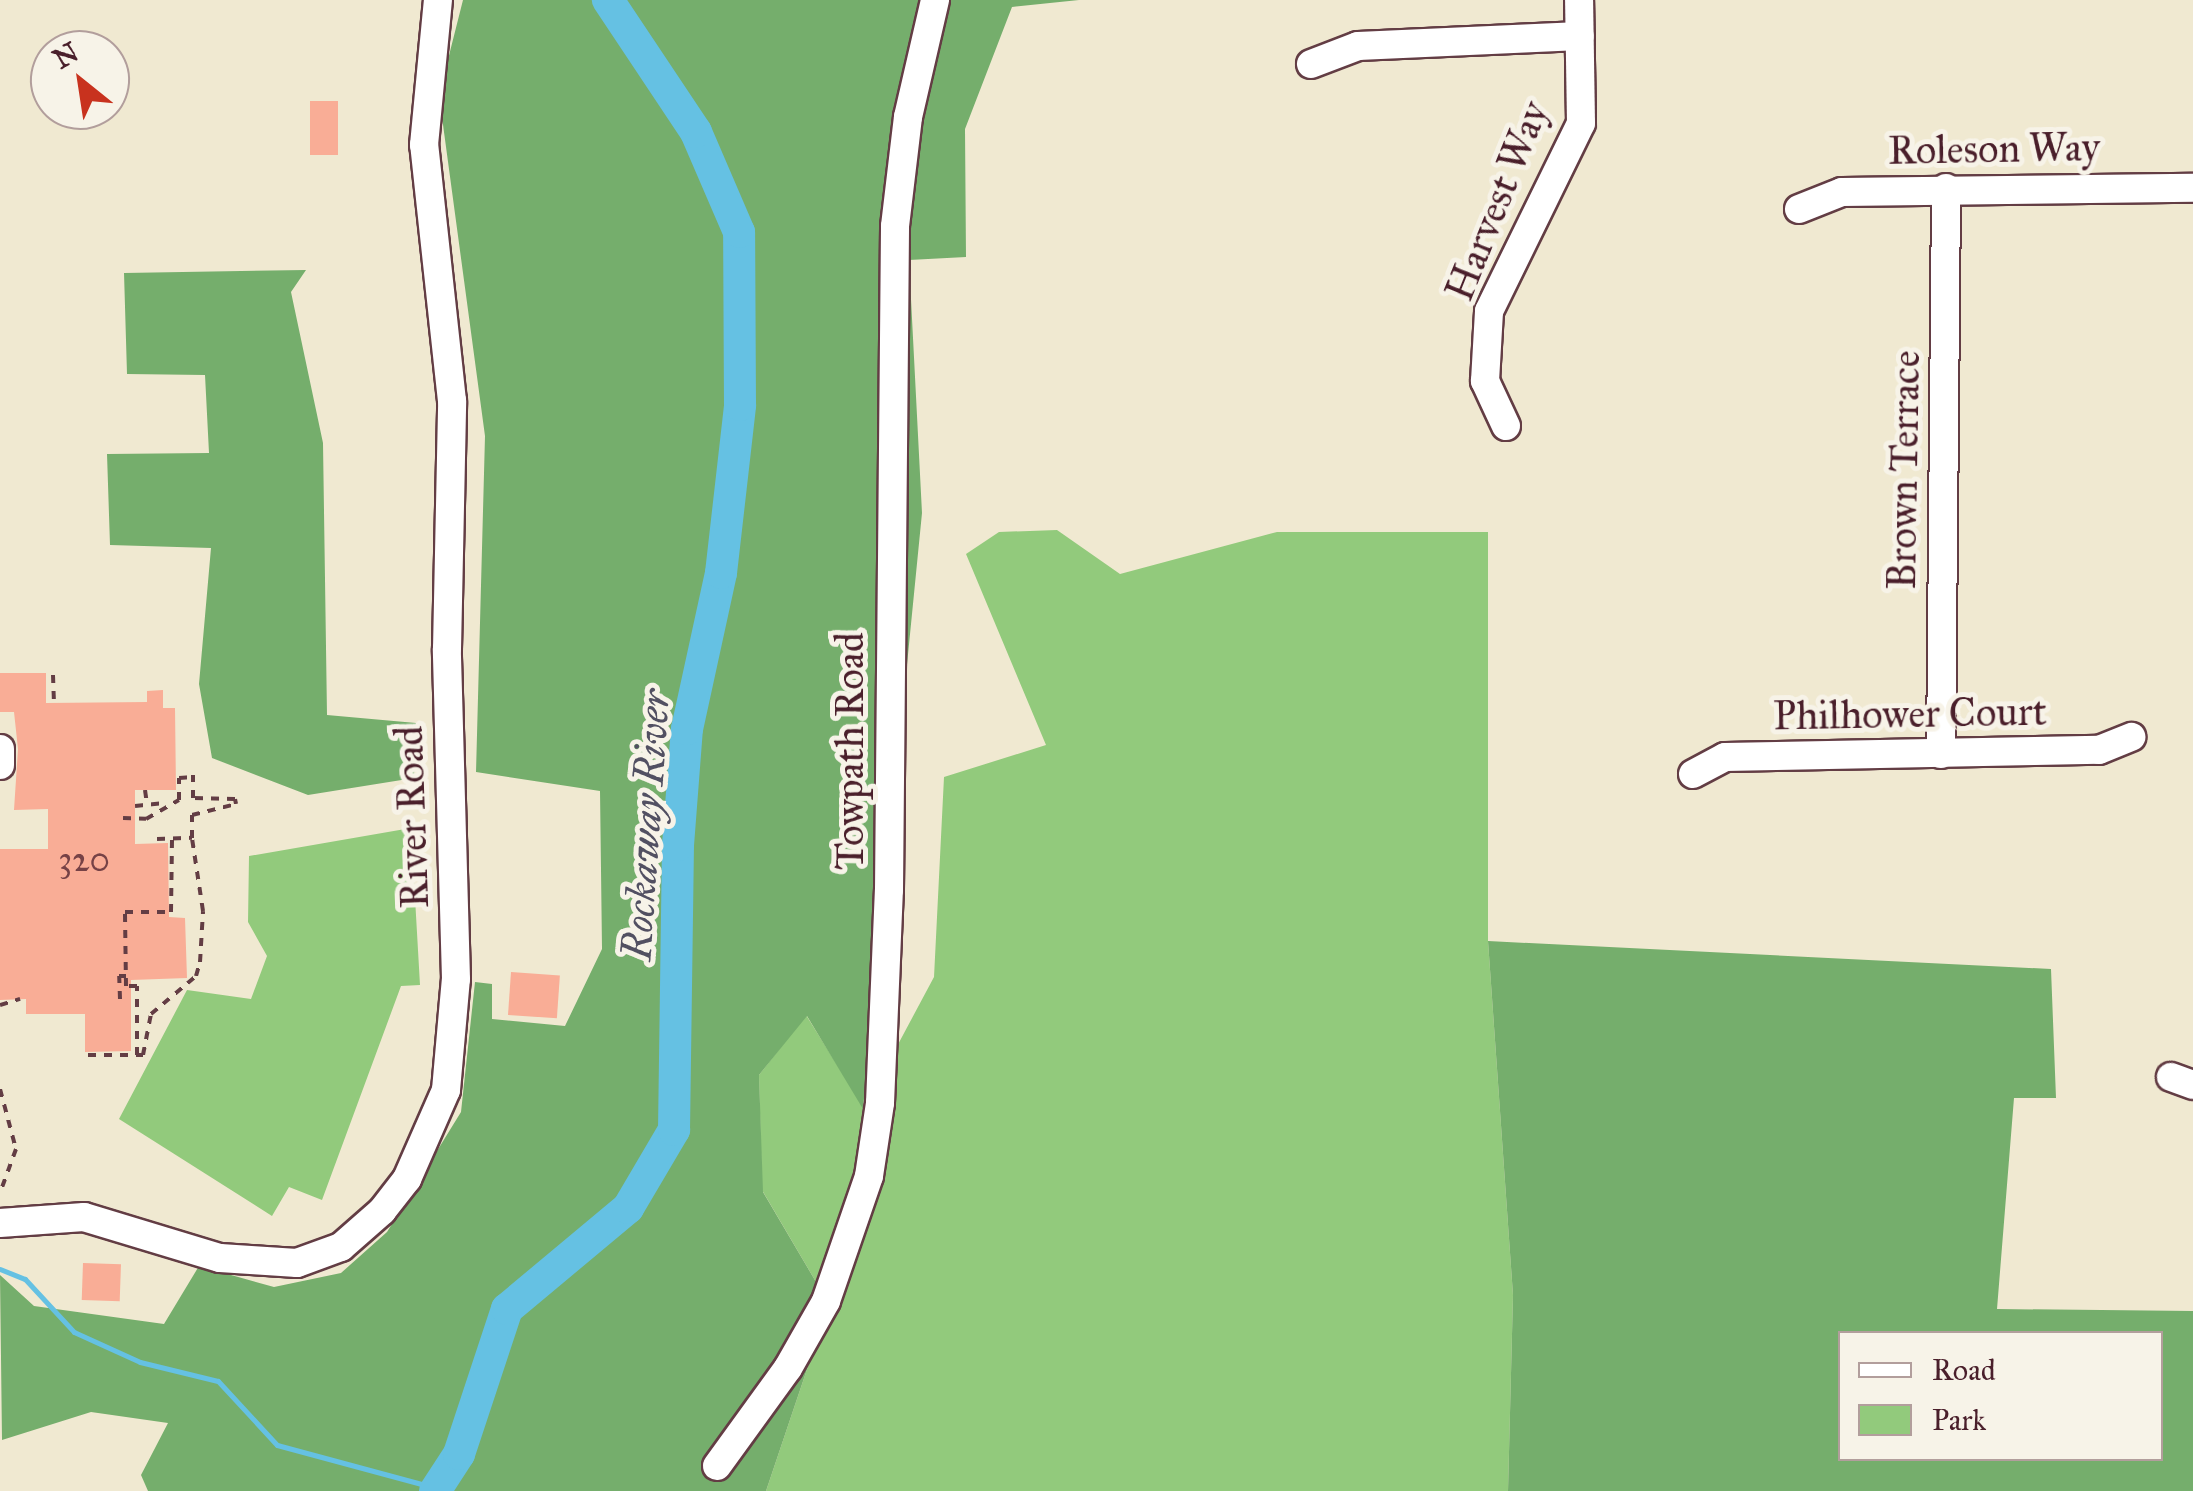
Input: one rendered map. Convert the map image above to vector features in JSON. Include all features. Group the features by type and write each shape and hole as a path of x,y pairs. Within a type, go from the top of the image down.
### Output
{"street":[{"name":"River Road","path":"0,1222 84,1216 220,1258 298,1263 341,1247 382,1211 407,1178 446,1090 456,980 447,649 452,401 424,145 438,0"},
{"name":"Towpath Road","path":"717,1466 788,1368 826,1301 869,1176 880,1103 889,890 895,226 908,116 935,0"},
{"name":"Harvest Way","path":"1506,426 1485,380 1489,312 1581,123 1579,0"},
{"path":"1311,64 1358,46 1580,36"},
{"name":"Brown Terrace","path":"1942,754 1946,188"},
{"name":"Roleson Way","path":"1799,208 1842,192 2193,188"},
{"name":"Philhower Court","path":"1693,774 1724,758 2099,750 2131,737"},
{"path":"0,749 0,765"}],"path":[{"path":"53,675 54,703"},
{"path":"88,1055 142,1055 151,1014 196,976 200,962 203,911 192,838 193,776 179,778 178,800 135,806"},
{"path":"146,790 147,805"},
{"path":"192,814 236,804 235,798 193,798"},
{"path":"124,818 146,819 166,802"},
{"path":"137,1055 137,986 126,986 125,912 171,912 172,838"},
{"path":"157,839 192,838"},
{"path":"120,999 119,976 126,976"},
{"path":"0,1005 20,999"},
{"path":"0,1089 16,1149 0,1193"}],"green space":[{"path":"463,0 1079,0 1012,7 965,129 966,257 909,260 922,513 863,1109 807,1016 759,1075 763,1192 829,1304 766,1491 148,1491 141,1475 168,1423 91,1412 2,1440 0,1275 34,1306 164,1324 199,1266 274,1287 341,1273 387,1232 461,1112 475,982 492,984 492,1019 565,1026 602,949 600,791 476,772 485,436 439,95"},
{"path":"306,270 291,292 323,443 327,715 416,723 414,778 308,795 212,758 199,684 211,548 110,545 107,454 209,453 205,375 127,374 124,273"},
{"path":"1057,530 1120,574 1277,532 1488,532 1488,941 1513,1295 1508,1491 766,1491 829,1304 762,1190 759,1075 806,1015 864,1108 934,977 944,777 1046,745 966,554 999,532"},
{"path":"411,828 420,985 401,986 322,1200 289,1187 272,1216 119,1119 187,990 251,999 267,956 248,922 249,856"},
{"path":"1488,941 2051,969 2056,1098 2014,1098 1997,1309 2193,1311 2193,1491 1508,1491 1513,1295"}],"building":[{"path":"310,101 338,101 338,155 310,155"},
{"path":"0,673 46,673 46,703 147,702 147,691 163,690 163,708 175,708 176,790 135,790 135,844 168,843 169,917 185,918 187,978 131,980 131,1051 85,1052 85,1014 26,1014 26,999 0,1000 0,849 48,849 48,809 14,810 18,749 14,712 0,712"},
{"path":"511,972 560,975 557,1018 508,1015"},
{"path":"83,1263 121,1264 120,1301 82,1300"}],"waterway":[{"name":"Rockaway River","path":"435,1491 459,1454 507,1309 628,1208 674,1130 678,845 687,729 721,573 740,405 739,232 696,132 608,0"},
{"path":"0,1269 25,1279 74,1332 140,1362 218,1381 277,1445 436,1488"}]}
